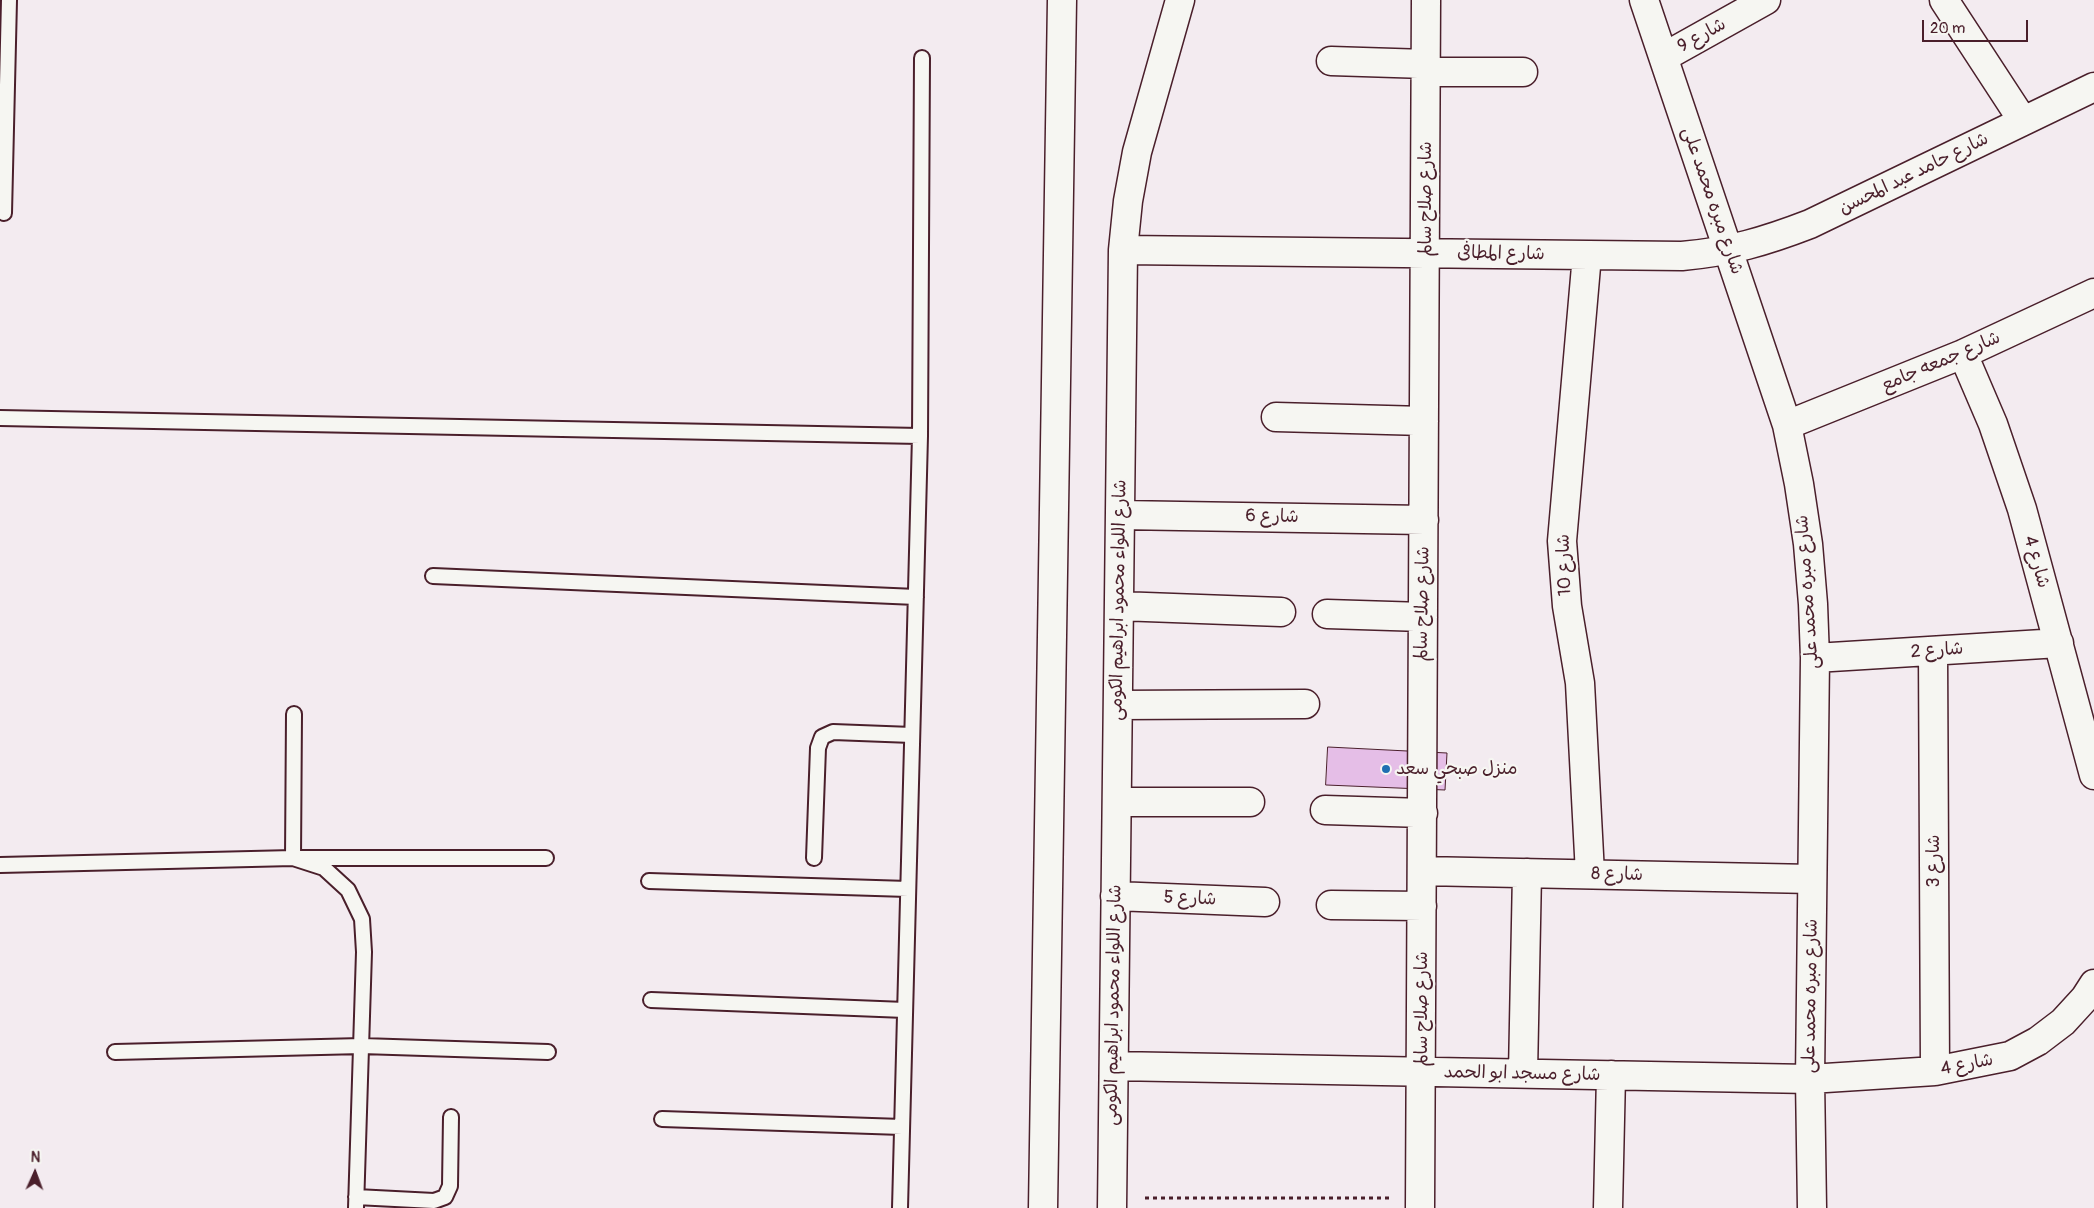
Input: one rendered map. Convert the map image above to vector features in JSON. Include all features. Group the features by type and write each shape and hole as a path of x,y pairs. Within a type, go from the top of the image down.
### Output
{"street":[{"path":"1043,1208 1062,0"},
{"name":"شارع اللواء محمود ابراهيم الكومى","path":"1112,1203 1123,250 1128,201 1137,152 1180,0"},
{"name":"شارع صلاح سالم","path":"1420,1203 1426,0"},
{"name":"شارع مبره محمد على","path":"1644,0 1787,425 1799,484 1808,544 1815,658 1810,1079 1812,1208"},
{"name":"شارع 9","path":"1664,57 1766,0"},
{"path":"1944,0 2023,121"},
{"path":"1331,61 1426,68 1523,72"},
{"name":"شارع حامد عبد المحسن","path":"1729,251 1770,240 1810,224 2094,87"},
{"name":"شارع المطافى","path":"1123,250 1682,256 1729,251"},
{"name":"شارع 10","path":"1587,255 1562,541 1567,606 1580,683 1590,874"},
{"name":"شارع جمعه جامع","path":"1787,425 1963,354 2094,294"},
{"name":"شارع 4","path":"1963,354 1993,424 2012,481 2059,643 2094,775"},
{"path":"1276,417 1424,421"},
{"name":"شارع 6","path":"1120,515 1424,520"},
{"path":"1119,606 1281,612"},
{"path":"1327,614 1423,617"},
{"name":"شارع 2","path":"1815,658 2059,643"},
{"name":"شارع 3","path":"1933,652 1935,1071"},
{"path":"1118,705 1305,704"},
{"path":"1117,802 1250,802"},
{"path":"1325,810 1423,813"},
{"name":"شارع 8","path":"1422,871 1812,880"},
{"path":"1523,1073 1527,873"},
{"name":"شارع 5","path":"1116,896 1265,902"},
{"path":"1331,905 1422,906"},
{"name":"شارع 4","path":"1810,1079 1935,1071 2010,1056 2038,1042 2063,1022 2085,998 2094,984"},
{"name":"شارع مسجد ابو الحمد","path":"1114,1066 1810,1079"},
{"path":"1608,1208 1611,1075"}],"lane":[{"path":"4,212 9,0"},
{"path":"900,1208 920,436 922,58"},
{"path":"0,418 920,436"},
{"path":"433,576 916,597"},
{"path":"293,858 294,714"},
{"path":"814,858 818,748 822,737 833,732 912,735"},
{"path":"293,858 324,868 348,890 362,919 362,1046 356,1203 434,1201 445,1198 450,1186 451,1116"},
{"path":"0,865 293,858 546,858"},
{"path":"649,881 908,888"},
{"path":"651,1000 905,1010"},
{"path":"115,1052 362,1046 548,1052"},
{"path":"662,1119 902,1127"}],"path":[{"path":"1112,1203 1420,1203"}],"building":[{"name":"منزل صبحي سعد","path":"1328,747 1447,753 1445,790 1326,785"}],"place":[{"name":"منزل صبحي سعد","path":"1386,769"}]}
